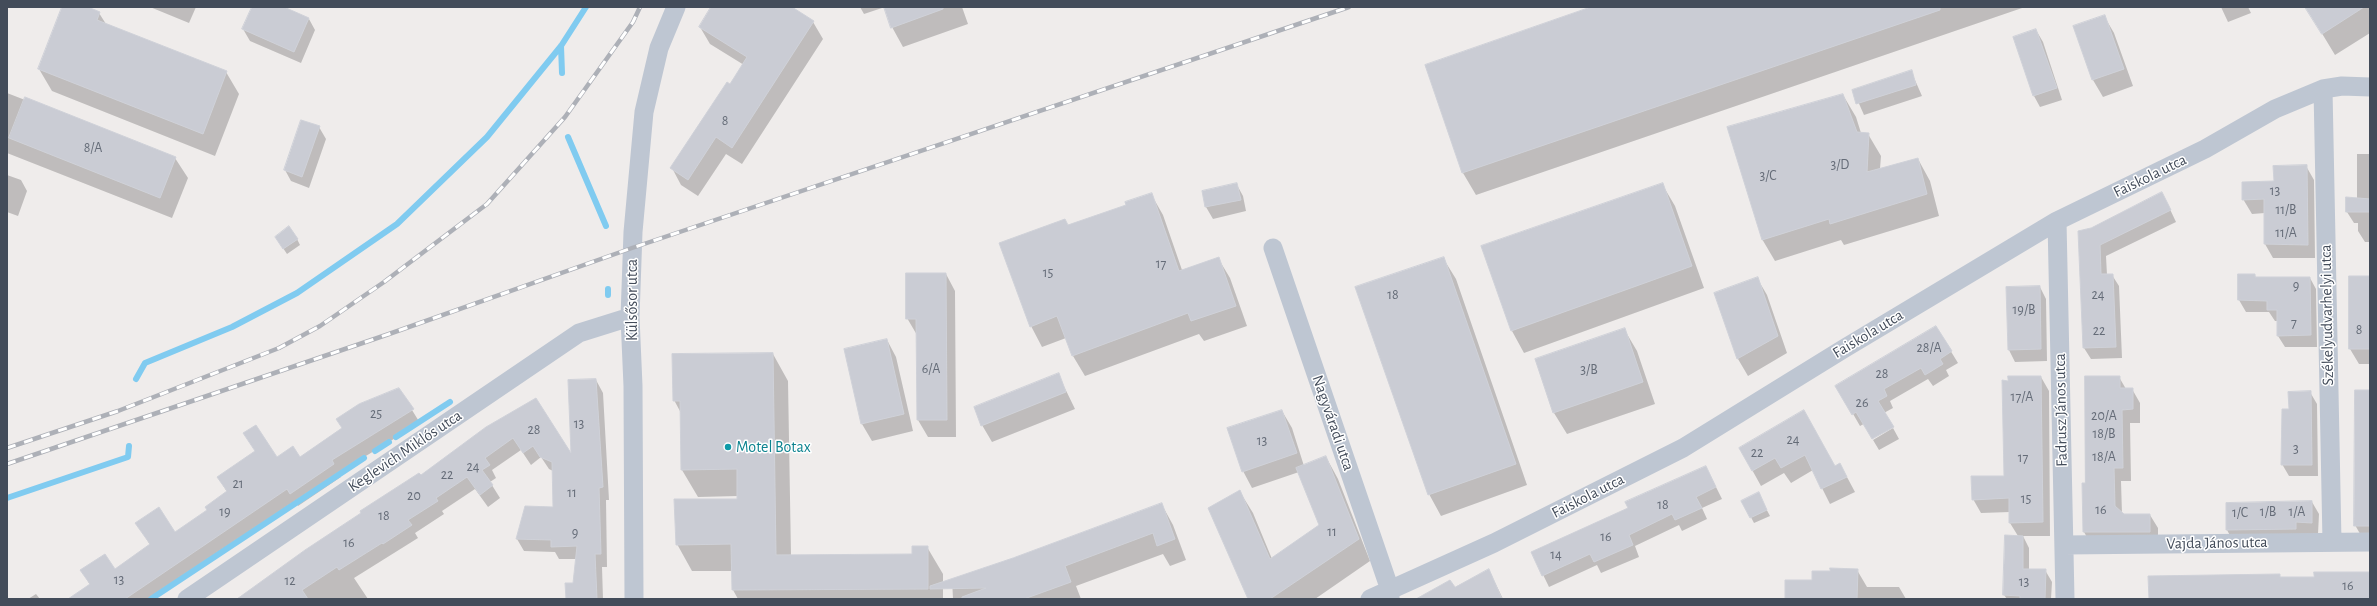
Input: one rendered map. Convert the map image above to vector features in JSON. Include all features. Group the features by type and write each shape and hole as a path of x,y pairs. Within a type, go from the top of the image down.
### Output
{"street":[{"name":"Külsősor utca","path":"634,599 634,386 630,317 633,232 644,112 659,48 676,7"},
{"name":"Faiskola utca","path":"1370,599 1390,594 1683,448 1845,348 2057,222 2205,149 2275,109 2323,89 2342,86 2370,87"},
{"name":"Székelyudvarhelyi utca","path":"2323,89 2332,542"},
{"name":"Fadrusz János utca","path":"2057,222 2065,599"},
{"name":"Nagyváradi utca","path":"1273,248 1390,594"},
{"name":"Keglevich Miklós utca","path":"187,599 579,333 630,317"},
{"name":"Vajda János utca","path":"2064,545 2370,542"}],"building":[{"path":"62,7 88,7 100,12 97,20 227,71 203,134 38,69"},
{"path":"252,7 284,7 309,18 294,52 242,29"},
{"path":"711,7 792,7 814,21 732,148 716,137 688,180 670,168 727,82 730,84 747,57 699,27"},
{"path":"884,7 943,7 943,9 891,28"},
{"path":"1591,7 1940,7 1940,10 1462,173 1425,65"},
{"path":"2305,7 2364,7 2322,34"},
{"path":"2105,15 2124,69 2092,80 2073,26"},
{"path":"2036,29 2057,88 2033,96 2013,37"},
{"path":"1912,70 1916,85 1856,104 1852,90"},
{"path":"1843,94 1857,132 1869,133 1867,172 1918,158 1927,194 1830,224 1829,219 1762,240 1727,127"},
{"path":"25,97 176,157 160,198 9,138"},
{"path":"301,120 320,126 302,177 284,170"},
{"path":"2307,165 2308,245 2264,244 2264,199 2242,200 2242,182 2274,181 2273,166"},
{"path":"1237,183 1241,200 1205,207 1202,191"},
{"path":"1663,183 1692,266 1511,331 1481,246"},
{"path":"2162,192 2171,210 2100,245 2101,274 2113,274 2116,347 2083,348 2078,231 2091,228"},
{"path":"1152,193 1179,271 1219,257 1236,306 1191,321 1188,313 1072,356 1057,316 1030,327 999,243 1065,219 1068,225 1126,205 1125,202"},
{"path":"2346,197 2370,199 2370,212 2346,212"},
{"path":"289,226 298,239 283,249 275,237"},
{"path":"1444,257 1516,464 1428,495 1355,287"},
{"path":"906,273 946,273 947,420 917,420 916,319 906,319"},
{"path":"2238,274 2255,274 2255,277 2310,277 2311,335 2277,336 2277,310 2267,310 2267,301 2238,300"},
{"path":"2349,276 2370,276 2370,349 2349,349"},
{"path":"1758,277 1778,336 1737,359 1714,293"},
{"path":"2040,286 2041,349 2008,350 2006,287"},
{"path":"1936,326 1952,351 1940,359 1943,364 1925,375 1921,368 1884,389 1887,396 1878,401 1894,427 1872,439 1856,412 1852,415 1835,386"},
{"path":"1625,328 1643,382 1553,413 1535,359"},
{"path":"887,339 904,414 861,424 844,349"},
{"name":"Motel Botax","path":"773,353 776,555 912,554 912,546 928,546 928,589 732,590 731,544 676,545 674,499 737,499 737,469 681,470 680,401 673,401 672,354"},
{"path":"1059,373 1066,392 981,426 974,407"},
{"path":"2008,376 2041,376 2043,522 2009,523 2009,498 1972,500 1971,476 2004,476 2002,380 2008,381"},
{"path":"2085,376 2120,376 2120,388 2133,388 2133,409 2122,410 2123,468 2114,468 2115,506 2124,514 2150,514 2150,532 2083,532 2082,483 2085,483"},
{"path":"596,379 603,487 599,488 601,554 595,554 597,599 566,599 565,583 573,583 577,546 551,547 551,540 516,539 525,506 553,507 552,462 540,457 533,446 523,453 513,438 485,458 490,465 482,470 493,485 480,495 467,477 436,498 438,501 408,520 412,525 339,570 337,567 302,590 308,599 237,599 305,550 361,513 360,511 419,473 421,475 486,427 536,398 571,453 568,380"},
{"path":"399,388 414,409 332,460 334,464 290,494 287,489 125,599 68,599 90,584 80,570 105,554 115,569 150,544 135,523 159,507 175,532 207,510 205,507 227,491 217,477 255,451 243,433 256,425 277,457 293,446 300,457 342,428 336,419 359,404"},
{"path":"2355,390 2370,390 2370,526 2354,526"},
{"path":"2311,391 2312,465 2281,465 2282,409 2289,409 2288,392"},
{"path":"1282,410 1297,453 1242,472 1227,428"},
{"path":"1804,410 1835,466 1840,463 1847,477 1821,489 1805,455 1781,468 1775,458 1752,471 1739,448"},
{"path":"1326,456 1359,539 1270,599 1248,599 1208,508 1240,490 1270,559 1319,525 1296,468"},
{"path":"1706,466 1716,487 1696,497 1702,508 1675,520 1672,514 1629,535 1633,545 1594,562 1590,554 1542,576 1531,552 1628,508 1625,502"},
{"path":"1759,492 1767,510 1750,518 1741,501"},
{"path":"2312,501 2312,523 2296,522 2296,529 2226,530 2226,503"},
{"path":"1162,503 1175,539 1157,546 1153,533 1065,566 1071,582 1024,599 962,599 962,597 986,588 930,589 930,586 1013,558"},
{"path":"2005,535 2023,536 2023,569 2046,569 2045,599 2020,599 2020,596 2003,595"},
{"path":"1830,568 1858,569 1857,599 1785,599 1785,580 1812,580 1812,571 1830,571"},
{"path":"1489,569 1502,599 1416,599 1450,580 1455,587"},
{"path":"2314,572 2370,572 2370,599 2149,599 2148,576 2280,574 2280,577 2314,577"}],"waterway":[{"path":"136,379 145,363 232,327 297,293 397,224 487,137 561,46 586,7"},
{"path":"561,46 562,73"},
{"path":"568,137 606,226"},
{"path":"608,289 608,295"},
{"path":"396,437 450,402"},
{"path":"375,451 389,442"},
{"path":"7,498 128,457 129,446"},
{"path":"151,599 364,458"}],"railway":[{"path":"7,448 118,411 279,348 320,326 384,282 487,204 565,117 633,22 640,7"},
{"path":"7,464 389,334 632,248 1349,7"}],"place":[{"name":"Motel Botax","path":"728,447"}]}
